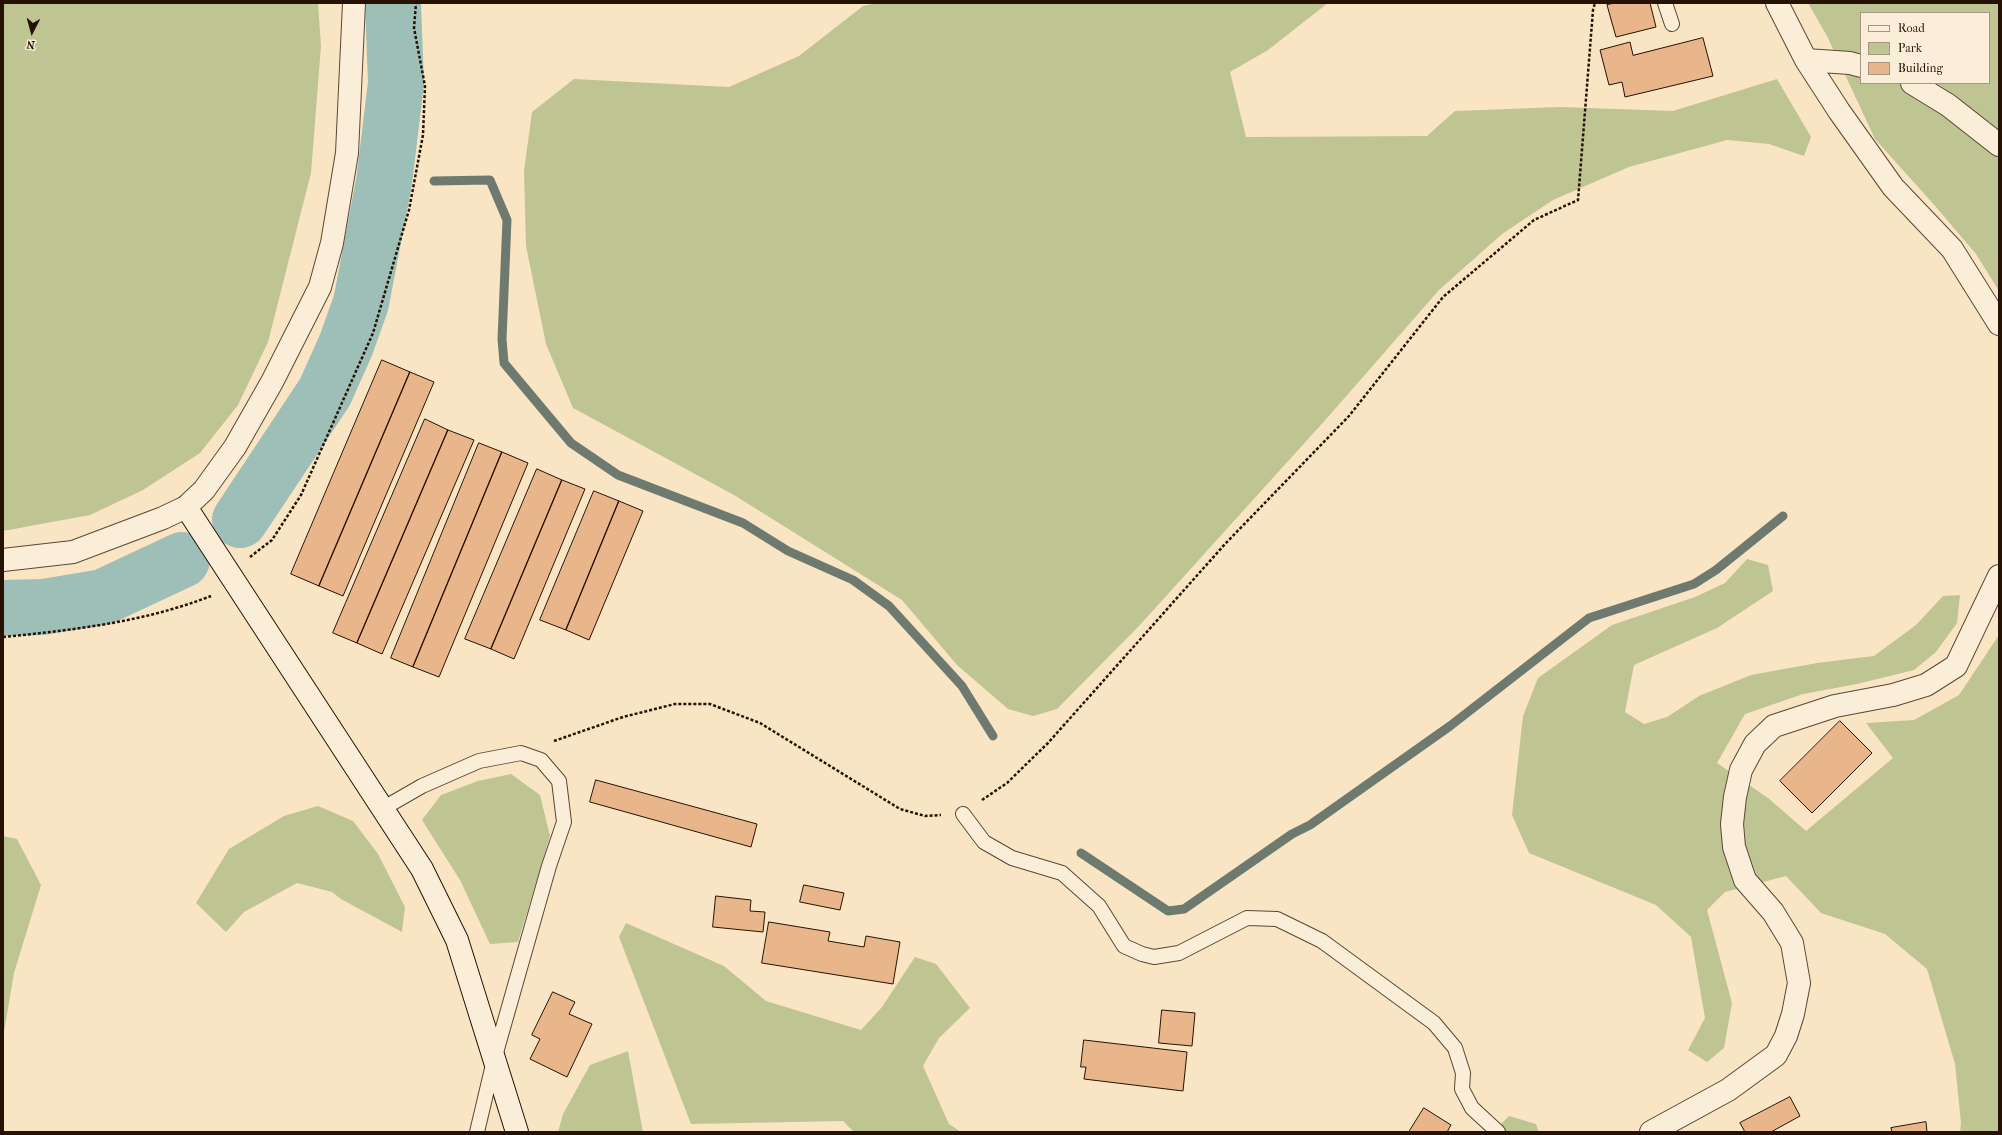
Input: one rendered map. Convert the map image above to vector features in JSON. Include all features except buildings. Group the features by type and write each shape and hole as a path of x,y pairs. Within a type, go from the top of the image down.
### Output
{"street":[{"path":"3,560 73,552 163,518 186,507 204,490 235,448 272,382 320,287 332,243 347,153 354,3"},
{"path":"1776,3 1806,60 1839,111 1894,187 1952,249 1999,324"},
{"path":"1806,60 1850,63 1860,66"},
{"path":"1914,84 1948,105 1999,145"},
{"path":"186,507 422,869 457,940 495,1056 517,1132"},
{"path":"1650,1132 1728,1090 1776,1055 1786,1036 1793,1014 1799,983 1792,943 1773,912 1745,880 1734,847 1732,824 1741,770 1755,744 1774,726 1834,706 1893,695 1926,685 1956,666 1999,576"}],"lane":[{"path":"1665,3 1672,24"},
{"path":"382,809 422,786 479,761 521,753 541,760 559,781 564,822 549,866 495,1056 477,1132"},
{"path":"963,814 984,842 1012,858 1062,873 1099,906 1124,946 1142,954 1154,957 1179,953 1247,918 1277,919 1322,941 1434,1023 1455,1048 1463,1073 1462,1089 1472,1108 1498,1132"}],"path":[{"path":"3,637 76,630 133,620 182,607 233,580 272,540 301,495 373,332 408,210 423,135 425,86 414,28 416,3"},
{"path":"521,753 622,717 675,704 710,704 760,723 900,809 925,816 963,814 1007,783 1048,743 1225,544 1349,416 1443,297 1534,220 1578,200 1593,10 1595,3"}],"green space":[{"path":"3,3 318,3 321,46 311,173 268,342 238,405 200,453 143,490 90,515 3,531"},
{"path":"877,3 1328,3 1268,50 1230,72 1246,137 1427,136 1455,111 1560,107 1673,111 1777,79 1811,137 1804,156 1769,144 1727,140 1629,167 1553,200 1502,234 1439,290 1328,417 1139,626 1057,709 1033,716 1008,709 957,665 902,600 734,495 573,408 546,344 526,246 524,171 532,112 574,79 729,87 799,56 863,6"},
{"path":"1808,3 1999,3 1999,291 1976,254 1875,139 1827,36"},
{"path":"1747,559 1768,565 1773,591 1717,628 1634,665 1625,712 1644,724 1667,717 1699,696 1751,675 1817,663 1874,656 1916,625 1943,596 1960,595 1957,623 1936,652 1914,670 1857,684 1803,694 1745,714 1717,763 1768,798 1806,831 1893,758 1866,723 1914,720 1959,695 1999,635 1999,1132 1960,1132 1961,1123 1955,1064 1927,969 1885,934 1821,913 1786,876 1725,892 1707,910 1732,1003 1724,1048 1707,1062 1688,1050 1705,1018 1691,937 1656,905 1529,853 1512,815 1523,716 1538,678 1612,625 1695,597 1725,583"},
{"path":"511,774 540,795 550,836 518,942 490,944 460,880 422,820 441,795 478,781"},
{"path":"318,806 353,821 378,854 405,907 402,932 341,899 332,892 297,883 244,912 226,932 196,903 229,849 284,816"},
{"path":"3,836 17,839 41,885 14,973 3,1038"},
{"path":"626,923 724,966 766,1001 861,1030 882,1007 915,957 936,964 970,1008 939,1038 923,1066 949,1124 961,1132 854,1132 843,1121 691,1124 619,937"},
{"path":"628,1051 643,1132 558,1132 563,1114 590,1065"},
{"path":"1509,1116 1536,1124 1539,1132 1493,1132"}],"waterway":[{"path":"240,520 325,392 346,345 361,303 384,182 396,83 393,3"},
{"path":"434,181 490,180 507,220 502,339 504,363 571,443 618,475 743,523 788,551 853,580 889,606 962,686 993,736"},
{"path":"1081,853 1168,911 1184,909 1292,834 1310,825 1450,726 1589,618 1694,584 1716,570 1783,516"},
{"path":"3,608 43,607 103,597 182,560"}]}
